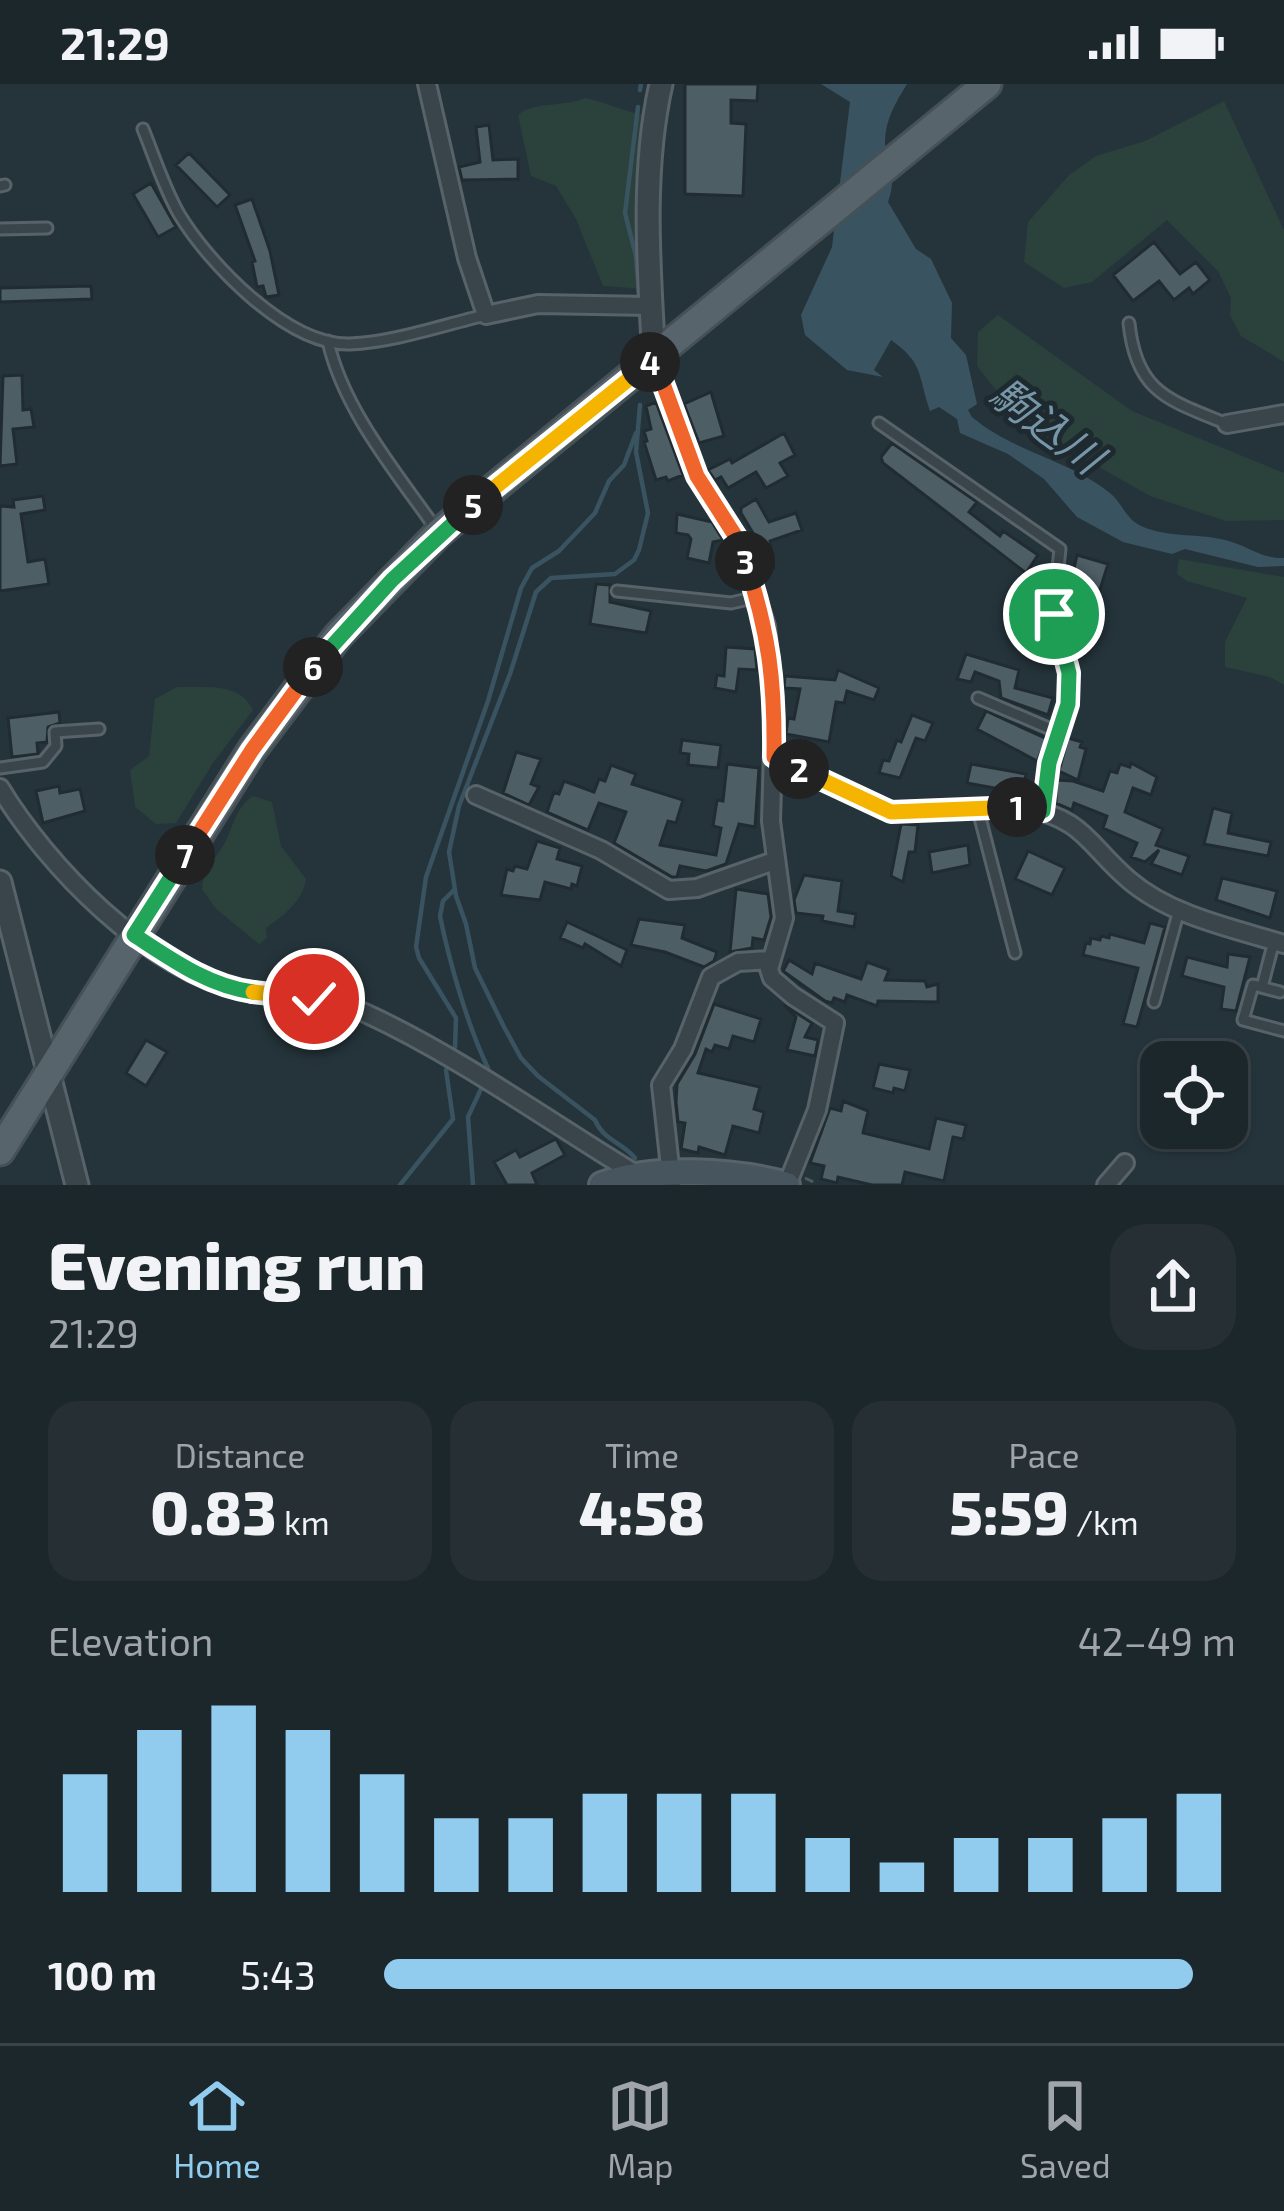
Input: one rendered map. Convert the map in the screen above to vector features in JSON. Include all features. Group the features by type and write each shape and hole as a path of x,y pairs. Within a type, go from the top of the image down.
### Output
{"main road":[{"path":"0,1150 252,750 338,635 439,533 987,84"},
{"path":"602,1185 641,1177 748,1175 787,1185"}],"street":[{"path":"427,84 467,259 486,315 538,304 651,306"},
{"path":"661,84 654,112 650,217 654,359 697,476 736,537 766,626 772,671 774,861 784,918 770,960 772,978 835,1023 817,1110 787,1185"},
{"path":"1227,424 1284,415"},
{"path":"774,757 891,812 1024,807 1043,811 1074,824 1129,880 1179,910 1279,942"},
{"path":"0,788 24,828 63,872 134,935 180,965 241,990 337,1004 395,1028 512,1093 641,1177"},
{"path":"476,795 601,850 669,890 697,888 774,861"},
{"path":"0,883 77,1185"},
{"path":"672,1179 661,1085 683,1048 711,977 738,962 770,960"},
{"path":"1106,1185 1125,1163"}],"lane":[{"path":"142,129 179,214 266,311 328,341 349,344 486,315"},
{"path":"0,229 47,228"},
{"path":"1129,322 1131,346 1152,389 1227,424"},
{"path":"328,341 344,386 439,533"},
{"path":"879,423 1060,549 1054,614 1069,673 1068,704 1049,763 1043,811"},
{"path":"617,591 731,602 757,597"},
{"path":"978,698 1060,734"},
{"path":"0,768 43,762 56,746 56,732 99,729"},
{"path":"978,810 1015,953"},
{"path":"1154,1002 1179,910"},
{"path":"1262,987 1279,942"},
{"path":"1280,992 1253,985 1244,1019 1284,1030"}],"green space":[{"path":"585,98 645,115 643,289 603,286 576,219 556,186 531,176 518,115"},
{"path":"1224,101 1284,230 1284,362 1241,336 1218,271 1167,220 1092,282 1064,288 1024,262 1028,222 1069,175 1096,156 1145,141"},
{"path":"998,315 1132,411 1284,473 1284,520 1226,521 1150,496 1011,409 977,366 978,332"},
{"path":"1179,559 1284,577 1284,685 1225,667 1225,642 1247,598 1187,581 1177,574"},
{"path":"177,687 230,690 253,710 176,823 156,824 135,807 130,770 149,756 155,699"},
{"path":"253,796 272,802 281,846 306,879 297,901 266,928 267,938 259,944 215,908 202,889 238,813"}],"water":[{"path":"821,84 907,84 885,134 892,177 888,202 916,249 931,259 952,303 951,338 966,355 977,404 968,410 972,417 1005,439 1094,481 1141,526 1232,542 1284,558 1284,566 1258,567 1185,549 1172,554 1123,542 1077,517 1044,479 1008,454 960,433 957,419 939,407 930,411 915,363 891,340 874,370 883,377 847,370 805,335 801,315 832,247 850,102"}],"building":[{"path":"685,84 758,84 757,101 731,100 731,123 746,124 743,196 685,194"},
{"path":"489,125 493,160 518,159 518,179 462,180 459,167 480,162 476,127"},
{"path":"189,153 230,195 217,207 176,165"},
{"path":"151,183 176,227 158,237 133,194"},
{"path":"252,199 279,295 266,297 263,286 257,287 255,261 235,205"},
{"path":"1154,242 1180,274 1196,262 1210,280 1193,294 1189,288 1174,300 1159,281 1133,301 1113,275"},
{"path":"91,286 92,299 0,302 0,288"},
{"path":"22,375 23,410 31,409 34,427 13,429 17,464 0,466 3,376"},
{"path":"711,392 724,436 699,443 684,404"},
{"path":"656,402 683,475 668,481 666,477 656,480 644,442 644,431 651,429 646,406"},
{"path":"784,433 795,455 780,463 788,476 766,488 756,472 728,488 708,470 730,459 732,463"},
{"path":"892,443 977,502 969,512 1000,536 1003,531 1038,555 1026,573 883,463 881,457"},
{"path":"43,496 45,510 21,514 28,562 45,559 49,584 0,591 0,506 14,507 13,500"},
{"path":"756,499 769,522 796,513 802,530 770,541 774,569 771,565 760,568 756,555 765,553 741,513 741,508"},
{"path":"677,514 712,522 723,540 713,542 709,563 687,558 691,539 676,533"},
{"path":"1077,555 1108,564 1098,596 1083,592 1077,613 1065,610"},
{"path":"596,584 610,585 610,602 651,611 646,633 590,624"},
{"path":"726,647 755,649 757,670 739,669 736,692 715,688 717,675 724,676"},
{"path":"966,654 1019,670 1015,688 1053,698 1048,715 1001,698 999,681 975,672 971,682 957,679"},
{"path":"838,670 879,688 874,700 847,691 844,703 836,702 829,742 786,734 800,689 784,688 785,676 835,680"},
{"path":"986,711 1047,739 1037,761 977,729"},
{"path":"59,712 60,723 48,727 47,742 37,743 38,754 12,757 8,718"},
{"path":"912,715 933,723 925,741 916,738 900,778 879,773 897,740 901,742"},
{"path":"1068,738 1082,742 1080,747 1086,749 1078,780 1059,771"},
{"path":"682,740 721,745 718,768 688,765 689,754 680,753"},
{"path":"516,752 541,759 531,784 539,787 529,805 503,793"},
{"path":"1131,763 1157,777 1151,795 1133,788 1125,812 1163,829 1156,845 1189,856 1182,875 1151,864 1159,850 1145,862 1131,857 1137,843 1103,828 1107,816 1074,803 1072,810 1056,803 1056,780 1103,791 1110,771 1117,773 1120,764 1130,767"},
{"path":"727,764 759,768 755,827 739,824 726,864 706,871 680,866 677,877 672,877 614,843 626,812 599,803 588,830 547,812 564,781 594,792 611,765 636,774 632,784 683,800 676,823 668,821 660,845 716,855 721,828 713,826 717,800 723,801"},
{"path":"971,764 1026,774 1022,793 967,783"},
{"path":"59,786 60,793 80,789 85,811 43,823 36,791"},
{"path":"1213,808 1232,813 1228,833 1271,842 1268,856 1204,844"},
{"path":"901,824 918,825 915,852 909,852 903,882 891,876"},
{"path":"537,841 560,848 557,859 582,866 577,886 572,884 571,889 545,882 540,900 501,895 507,869 527,869"},
{"path":"968,845 970,865 932,873 929,852"},
{"path":"1028,851 1065,868 1052,895 1015,879"},
{"path":"804,875 842,881 838,911 856,914 854,927 796,913 794,900"},
{"path":"1222,878 1277,891 1270,918 1216,900"},
{"path":"736,889 768,894 771,917 764,940 753,938 752,948 730,952"},
{"path":"639,919 685,925 682,938 717,952 714,961 704,967 631,945"},
{"path":"567,922 627,950 621,966 585,944 583,948 560,938"},
{"path":"1150,923 1165,927 1137,1027 1123,1024 1138,968 1083,955 1091,938 1100,940 1110,934 1144,943"},
{"path":"1228,954 1250,957 1236,1011 1221,1009 1224,987 1182,976 1187,957 1227,967"},
{"path":"789,960 812,974 815,963 861,979 867,962 889,970 885,980 925,981 927,987 938,984 938,1002 878,1001 877,1006 847,995 845,1002 834,998 832,1003 783,971"},
{"path":"714,1004 761,1019 754,1042 733,1036 729,1049 715,1045 712,1052 706,1049 698,1073 760,1087 754,1109 764,1112 759,1133 733,1126 725,1155 699,1147 698,1153 681,1149 685,1123 678,1122 676,1102 677,1084 695,1054"},
{"path":"784,1005 812,1023 805,1037 818,1040 815,1056 787,1050 796,1017"},
{"path":"146,1040 167,1052 146,1086 126,1073"},
{"path":"879,1064 910,1070 905,1091 873,1088"},
{"path":"843,1101 868,1111 863,1133 929,1149 936,1118 966,1125 963,1139 953,1137 944,1181 905,1172 902,1185 821,1179 824,1166 810,1163 830,1108 841,1111"},
{"path":"556,1139 565,1155 532,1173 537,1185 507,1185 494,1162 516,1150 520,1157"}],"waterway":[{"path":"640,90 641,84"},
{"path":"638,107 625,213 636,256 639,296"},
{"path":"635,1158 521,1058 475,968 449,852 459,806 536,592 551,578 615,574 639,550 648,513 636,452 640,405"},
{"path":"455,1047 456,1018 416,947 426,877 488,701 521,588 532,568 559,551 595,513 609,481 624,465 636,433"},
{"path":"454,890 443,901 440,916 460,993 488,1068"},
{"path":"400,1185 453,1119 446,1070"},
{"path":"473,1185 468,1117 481,1089"}],"route":[{"path":"314,999 215,982 134,935 252,750 338,635 439,533 654,359 697,476 736,537 766,626 774,757 891,812 1024,807 1043,811 1049,763 1068,704 1069,673 1054,614"}],"water label":[{"name":"駒込川","path":"1048,424"}]}
